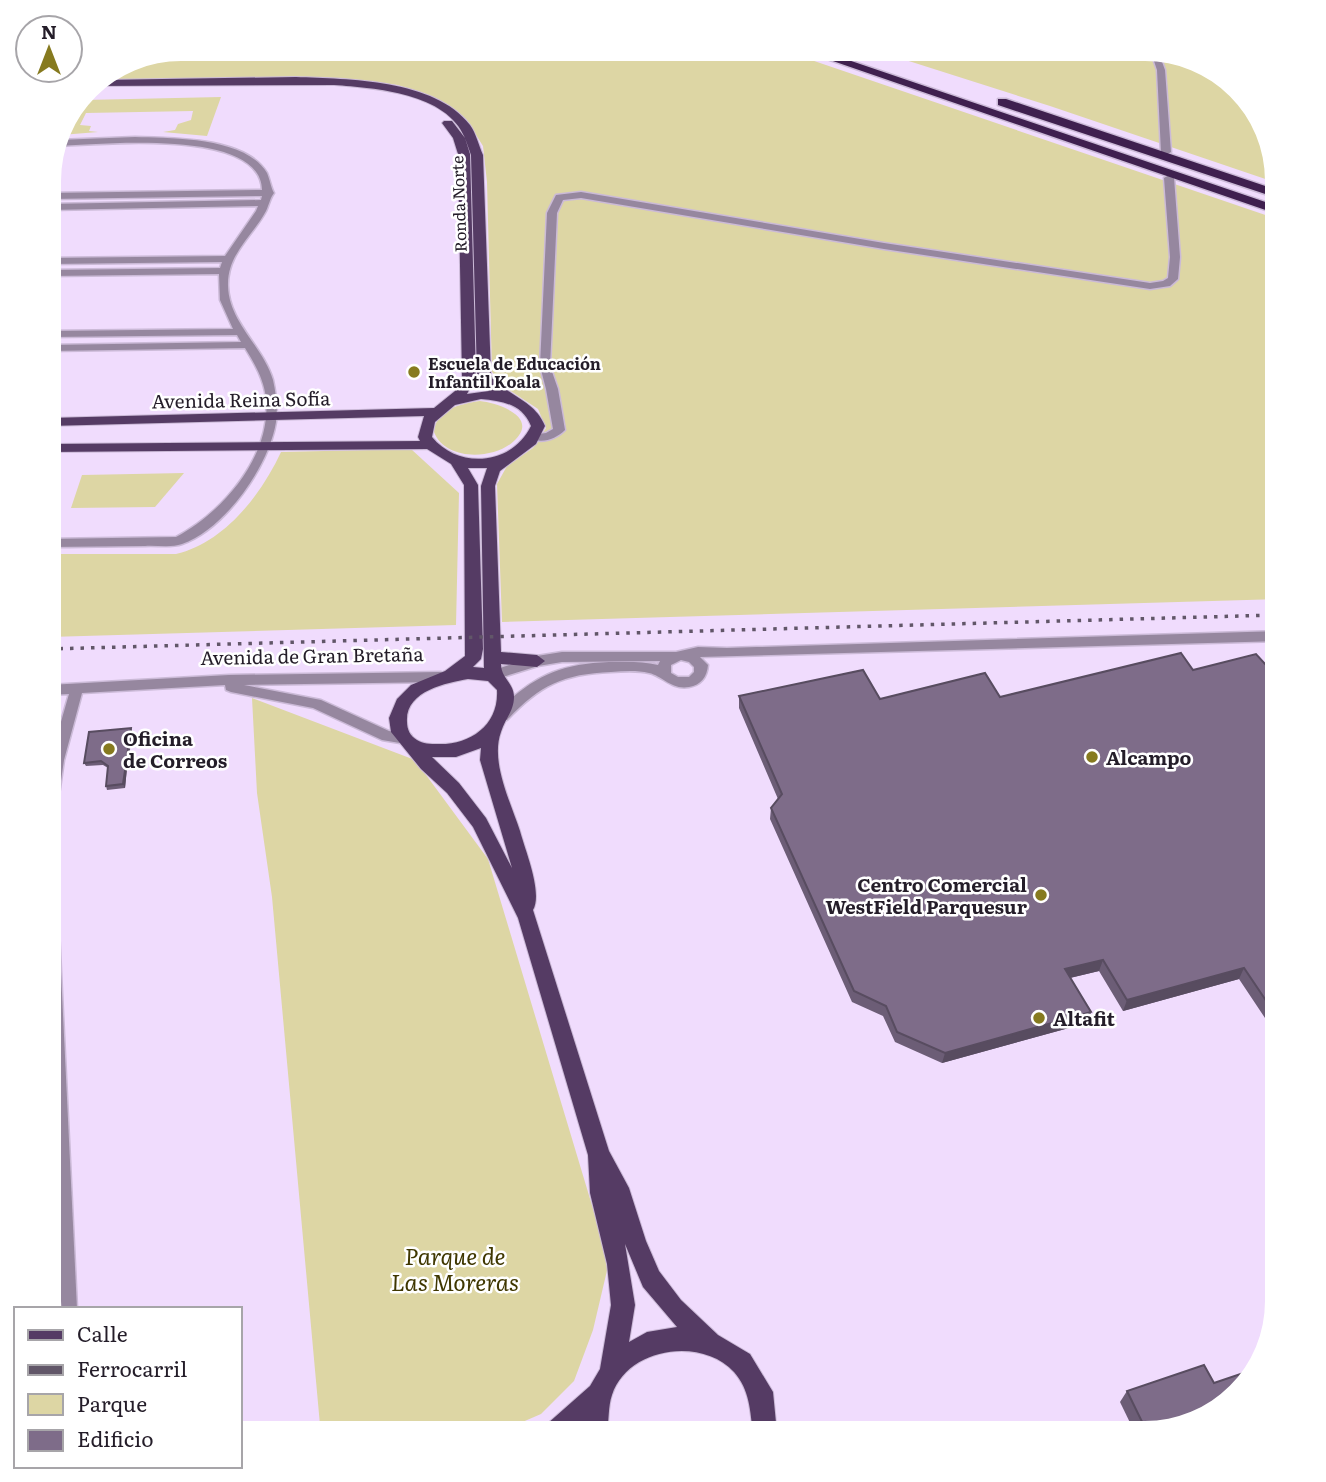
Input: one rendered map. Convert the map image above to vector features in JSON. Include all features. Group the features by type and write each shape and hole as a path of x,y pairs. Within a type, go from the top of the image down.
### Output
{"highway":[{"path":"841,62 1265,206"},
{"path":"881,62 1265,190"}],"main road":[{"name":"Ronda Norte","path":"114,83 346,82 406,92 451,113 466,129 476,149 484,375 494,389 526,406 535,415 538,426 535,437"},
{"name":"Ronda Norte","path":"105,89 347,88 382,93 413,102 448,123 459,138 464,153 469,376 460,393 434,412"},
{"name":"Ronda Norte","path":"450,402 481,395 512,399"},
{"path":"434,412 425,429 430,446 436,452 457,461 487,463 502,460 523,450 535,437"},
{"name":"Avenida Reina Sofía","path":"62,422 270,423 434,412"},
{"path":"62,448 430,446"},
{"path":"457,461 471,485 475,649 472,659 446,676 416,687 400,706 397,722 409,742 435,751 458,750 477,742 496,724 506,691 493,675 488,486 493,469 502,460"},
{"path":"493,657 537,661"},
{"path":"446,676 474,673 493,675"},
{"name":"Avenida de Gran Bretaña","path":"496,724 488,752 490,765 523,873 528,918"},
{"name":"Avenida de Gran Bretaña","path":"409,742 472,811 493,845 528,918 599,1154 618,1188 635,1242 651,1279 673,1308 709,1342 734,1357 755,1381 764,1409 764,1421"},
{"name":"Avenida de Gran Bretaña","path":"599,1154 601,1193 618,1264 623,1305 612,1369"},
{"path":"594,1421 598,1395 612,1369 636,1349 662,1339 690,1338 709,1342"},
{"path":"569,1421 598,1395"}],"street":[{"path":"1158,63 1168,137 1166,152"},
{"path":"62,543 178,541 195,534 232,499 254,468 270,423 271,394 267,378 249,345 232,322 222,295 228,259 236,242 267,198 262,174 251,162 215,147 192,142 68,143"},
{"path":"535,437 549,436 559,430 545,366 552,220 554,205 559,197 581,195 892,247 1150,286 1166,284 1174,279 1169,178"},
{"path":"62,196 267,198"},
{"path":"62,206 267,198"},
{"path":"62,261 228,259"},
{"path":"62,274 224,271"},
{"path":"62,334 239,332"},
{"path":"79,347 84,334"},
{"path":"62,348 249,345"},
{"path":"663,672 665,663 698,652 1265,636"},
{"path":"496,724 529,689 563,671 587,667 639,666 663,672 670,680 687,683 697,679 702,668 727,653"},
{"path":"493,675 537,661 588,656 680,656 697,660 702,668"},
{"name":"Avenida de Gran Bretaña","path":"62,689 185,682 446,676"},
{"name":"Avenida de Gran Bretaña","path":"185,682 250,689 308,701 338,711 387,736 409,742"},
{"path":"61,744 77,688"},
{"path":"61,1201 68,1307"}],"green space":[{"path":"182,61 816,62 1265,215 1265,599 502,622 497,484 507,466 533,448 546,428 538,409 506,388 492,372 487,182 483,146 466,119 432,98 398,85 338,78 119,80 136,70"},
{"path":"911,62 1152,62 1176,65 1218,86 1240,108 1258,143 1265,179"},
{"path":"221,97 207,136 163,132 175,130 178,124 191,120 193,111 86,113 80,125 91,126 89,131 98,132 71,134 94,100"},
{"path":"480,401 514,413 522,425 521,432 514,441 495,452 459,453 448,448 434,432 439,418 457,406"},
{"path":"411,449 459,493 456,625 62,637 62,554 176,554 193,548 210,539 239,515 263,485 281,452"},
{"path":"184,473 155,507 71,508 82,475"},
{"name":"Parque de Las Moreras","path":"252,698 415,760 488,859 609,1262 593,1330 574,1381 541,1414 525,1421 320,1421 272,897 257,793"}],"building":[{"name":"Centro Comercial WestField Parquesur","path":"1181,653 1193,670 1256,654 1265,664 1265,999 1244,968 1127,1000 1103,960 1065,969 1091,1012 945,1053 897,1032 886,1006 854,991 771,808 782,794 739,696 863,670 880,699 985,673 1000,697"},
{"name":"Oficina de Correos","path":"131,728 127,757 130,760 126,764 123,784 106,786 108,766 101,761 84,763 89,732"},
{"path":"1204,1365 1214,1383 1240,1374 1218,1396 1198,1408 1168,1418 1142,1421 1127,1391"}],"railway":[{"path":"62,649 1265,615"}],"place":[{"name":"Escuela de Educación Infantil Koala","path":"414,372"},
{"name":"Oficina de Correos","path":"109,749"},
{"name":"Alcampo","path":"1092,757"},
{"name":"Centro Comercial WestField Parquesur","path":"1041,895"},
{"name":"Altafit","path":"1039,1018"}]}
